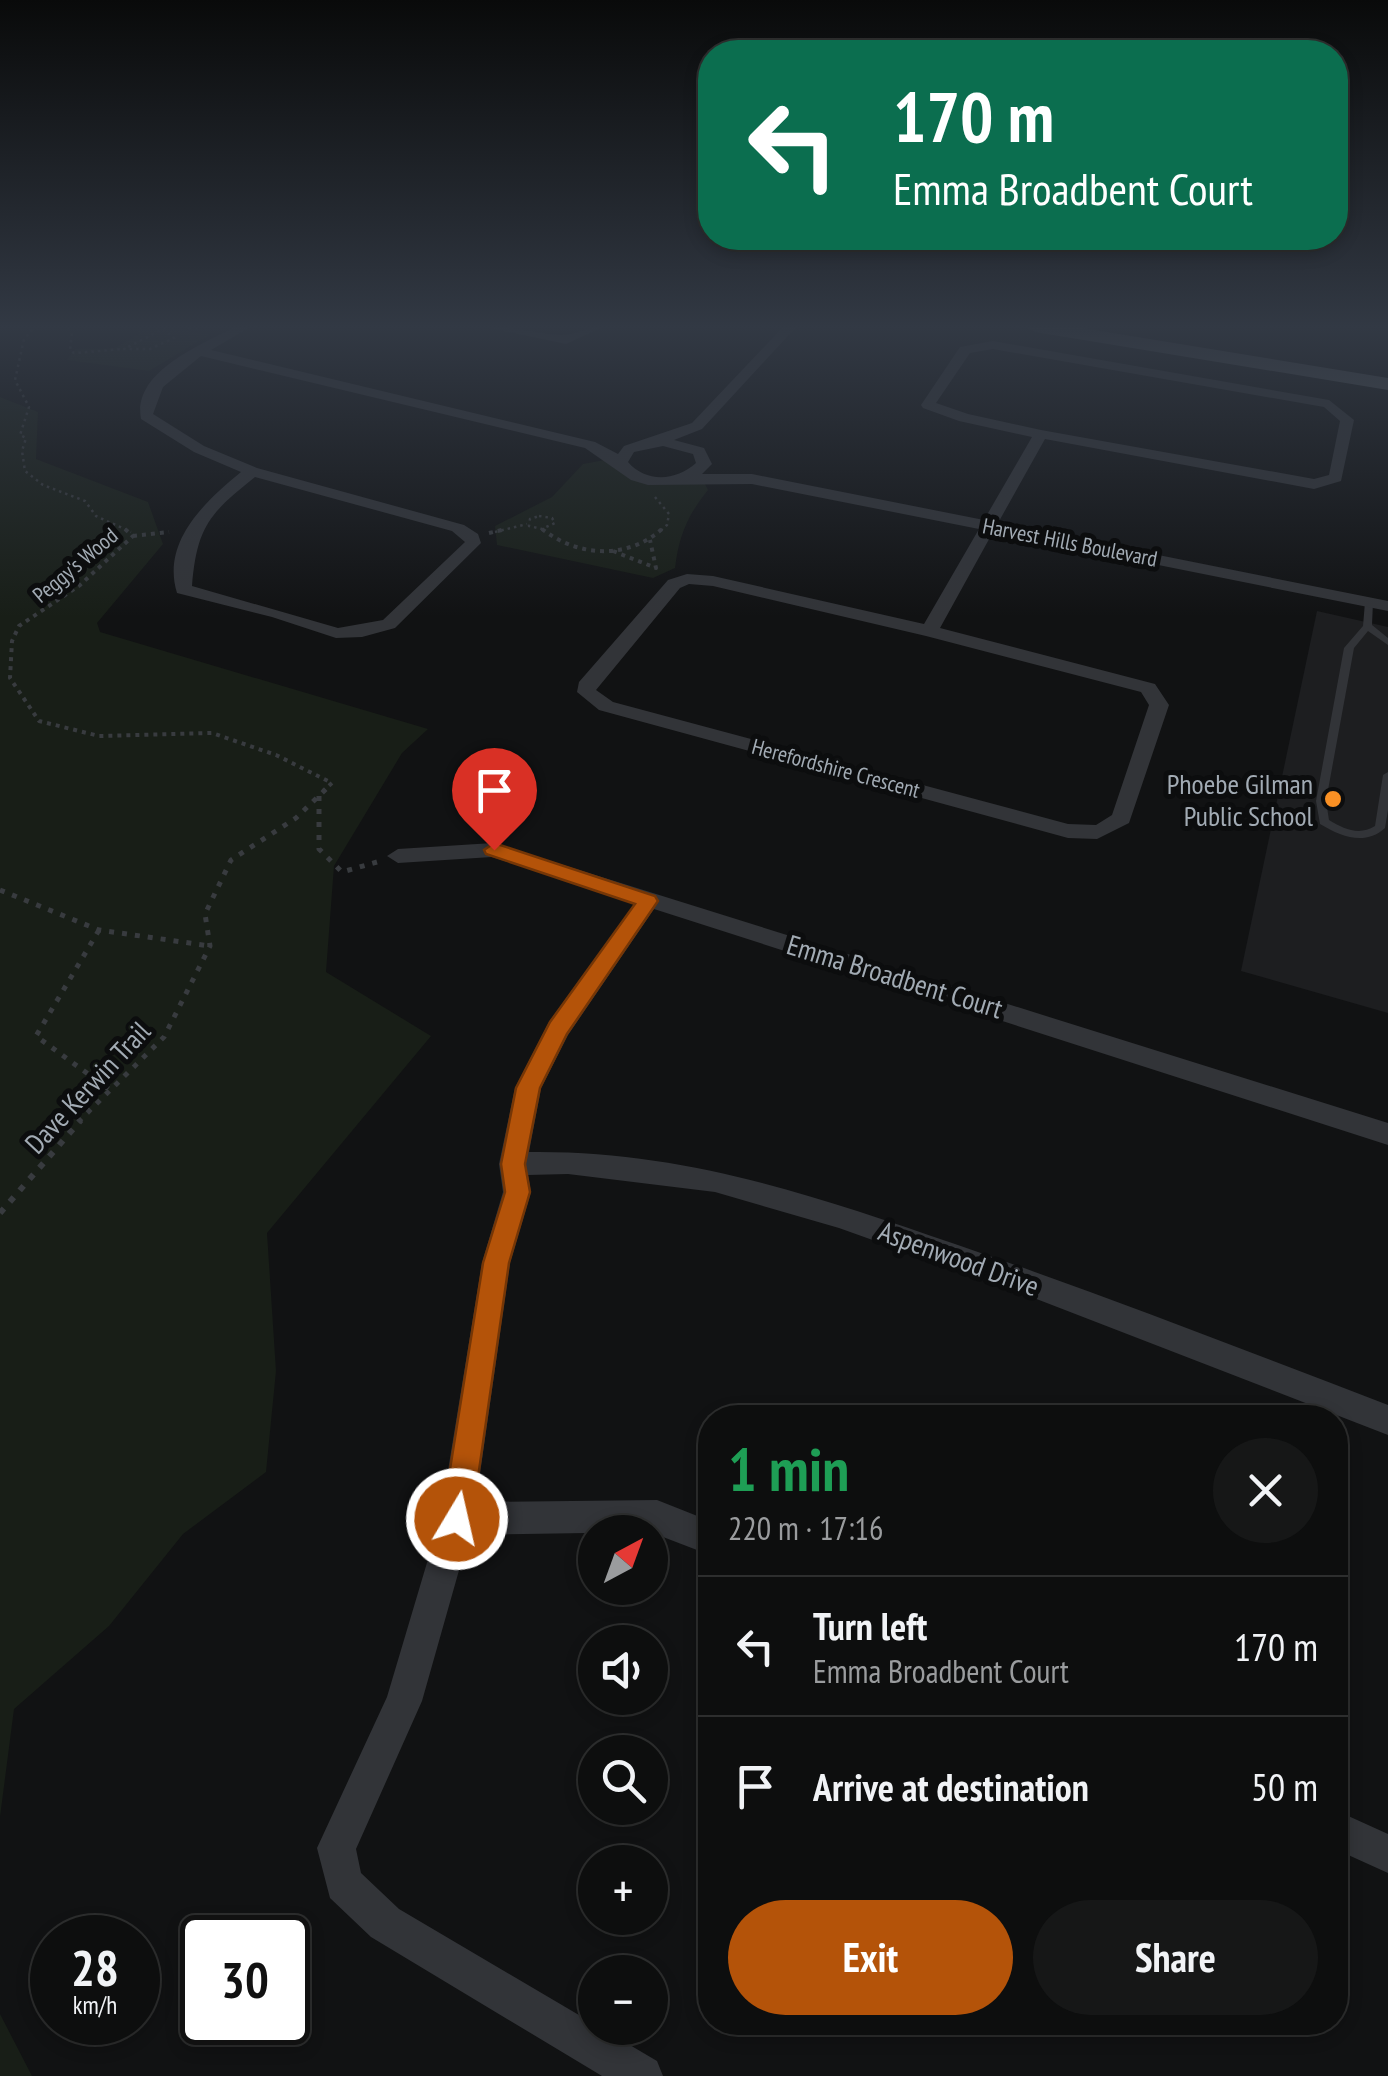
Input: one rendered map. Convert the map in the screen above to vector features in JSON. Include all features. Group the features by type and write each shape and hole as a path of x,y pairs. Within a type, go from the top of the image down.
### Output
{"street":[{"path":"157,423 198,449 252,471 458,528 472,536 474,543 389,624 362,632 336,633 278,613 183,589 186,548 200,512 252,471"},
{"path":"498,423 590,445 647,443"},
{"path":"590,445 620,462 629,449 699,423"},
{"path":"987,423 1314,484 1336,478 1346,423"},
{"path":"683,478 699,471 702,454 693,443 696,426"},
{"path":"929,631 1041,434"},
{"name":"Harvest Hills Boulevard","path":"647,443 678,442 752,479"},
{"name":"Harvest Hills Boulevard","path":"620,462 639,478 752,479 1388,606"},
{"name":"Herefordshire Crescent","path":"686,580 713,581 929,631 1148,688 1159,705 1121,818 1114,825 1107,831 1087,835 1068,831 606,706 587,692 586,686 666,591 686,580"},
{"name":"Emma Broadbent Court","path":"398,856 494,850 1388,1134"},
{"path":"642,2076 385,1923 344,1884 336,1848 404,1701 457,1519 496,1263 517,1192 513,1164 528,1088 550,1043 648,901"},
{"name":"Aspenwood Drive","path":"513,1164 568,1162 715,1180 839,1216 1025,1281 1388,1420"},
{"path":"457,1519 657,1517 698,1533"},
{"path":"1348,1834 1388,1854"}],"lane":[{"path":"1369,602 1367,626 1348,648 1321,800 1324,822 1356,836 1371,835 1380,828 1388,775"},
{"path":"1367,626 1388,642"}],"path":[{"name":"Peggy's Wood","path":"29,423 20,435 26,438 22,451 25,472 52,491 82,497 94,506 96,516 132,532 133,536 80,585 59,597 38,617 19,626 12,641 10,678 40,721 99,736 212,733 276,755 332,782 318,796"},
{"path":"611,550 650,540 667,526 669,514 652,494"},
{"path":"472,536 528,524 540,516 554,520 551,527 542,529"},
{"path":"528,524 570,547 611,550 656,568 650,540"},
{"path":"133,536 193,529"},
{"path":"318,796 319,849 342,872 398,856"},
{"name":"Dave Kerwin Trail","path":"0,1213 110,1090 164,1037 210,946 205,914 231,860 296,818 318,796"},
{"path":"0,890 100,930 210,946"},
{"path":"100,930 36,1036 110,1090"}],"shaded area":[{"path":"0,423 38,423 36,459 148,502 163,544 97,623 100,632 428,729 402,753 334,866 326,972 431,1036 267,1233 276,1371 266,1472 183,1534 109,1626 14,1709 0,1817"},
{"path":"610,459 632,480 704,482 708,490 685,527 675,568 653,578 497,545 495,526 552,497 583,464"},
{"name":"Phoebe Gilman Public School","path":"1317,611 1388,627 1388,1013 1241,971"},
{"path":"0,2014 32,2076 0,2076"}],"place":[{"name":"Phoebe Gilman Public School","path":"1333,799"}],"route":[{"path":"457,1519 496,1263 517,1192 513,1164 528,1088 558,1028 648,901 494,850"}]}
